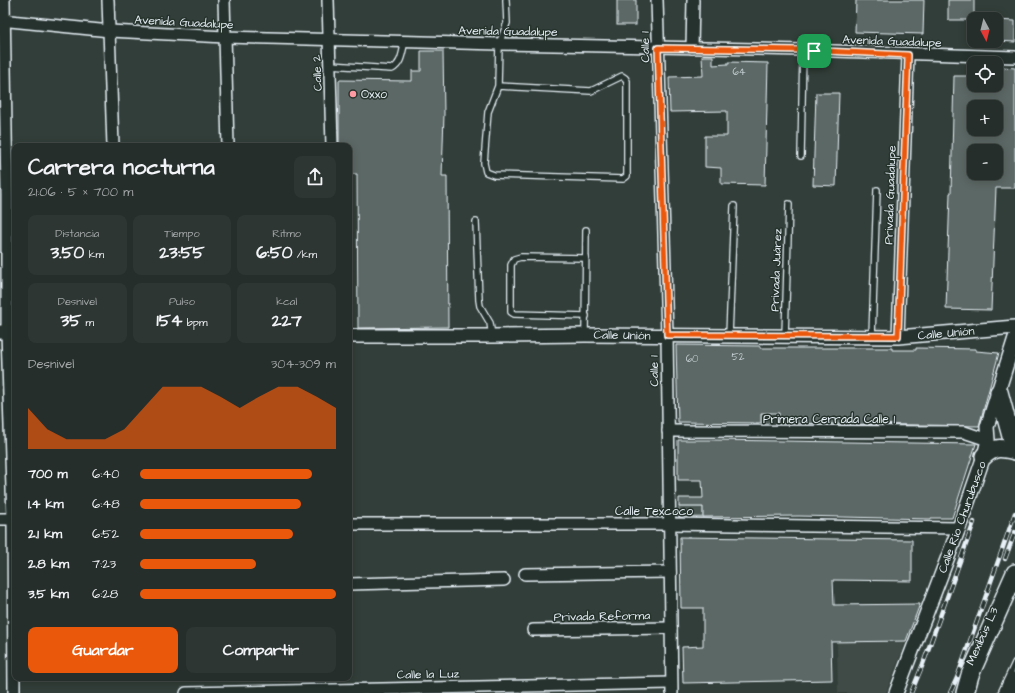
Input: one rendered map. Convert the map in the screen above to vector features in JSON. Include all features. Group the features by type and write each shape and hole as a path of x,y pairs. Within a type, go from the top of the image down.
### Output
{"main road":[{"path":"986,448 1014,443 999,392"},
{"path":"964,693 970,675 1015,574"},
{"path":"1010,693 1015,681"}],"street":[{"path":"4,0 2,20 3,134 7,332 5,440 12,501"},
{"path":"108,0 113,143"},
{"path":"224,0 228,143"},
{"name":"Calle 2","path":"328,0 332,143"},
{"name":"Calle 1","path":"657,0 667,335 671,688"},
{"path":"692,48 693,0"},
{"name":"Avenida Guadalupe","path":"2,20 110,31 225,37 658,48 804,50 908,55 1015,57"},
{"name":"Privada Guadalupe","path":"898,336 908,55"},
{"name":"Calle Unión","path":"352,336 667,335 872,337 1015,327"},
{"name":"Calle Río Churubusco","path":"896,693 958,528 986,448 987,427 1015,338"},
{"name":"Primera Cerrada Calle 1","path":"668,431 964,432 986,448"},
{"path":"0,519 12,519"},
{"name":"Calle Texcoco","path":"352,524 669,524 958,528"},
{"path":"525,574 670,572"},
{"path":"352,584 504,580"},
{"name":"Privada Reforma","path":"533,630 671,628"},
{"path":"14,681 14,693"},
{"name":"Calle la Luz","path":"186,693 343,687 671,688"}],"lane":[{"path":"498,86 591,90 622,76 625,78 627,176 623,179 494,175 486,172 484,163 488,112 498,86 499,44 507,23 506,0"},
{"path":"330,65 392,69 400,62 405,41"},
{"path":"801,156 804,50"},
{"path":"872,337 877,190"},
{"name":"Privada Juárez","path":"785,337 789,204"},
{"path":"729,336 734,206"},
{"path":"476,222 479,300 480,306 490,322 492,336"},
{"path":"585,335 586,230"},
{"path":"586,258 521,257 514,259 511,265 511,312 514,314 586,316"},
{"name":"Mexibús L3","path":"968,693 1015,589"},
{"path":"1001,693 1015,663"}],"shaded area":[{"path":"761,385 773,386 770,423 761,423"},
{"path":"679,507 703,507 703,517 679,517"},
{"path":"906,641 886,693 838,693 837,642"}],"building":[{"path":"617,0 636,0 636,25 617,25"},
{"path":"856,0 924,0 923,34 855,32"},
{"path":"948,0 974,0 974,12 967,12 967,20 948,20"},
{"path":"1003,20 1015,21 1015,42 1003,41"},
{"path":"421,51 443,51 444,114 442,176 447,176 448,327 358,328 357,174 352,174 352,143 339,143 339,80 412,81 412,71 421,71"},
{"path":"702,56 713,56 713,65 728,64 728,62 768,63 765,185 721,184 721,168 705,167 705,136 727,136 727,111 670,112 669,77 703,76"},
{"path":"1003,67 1015,68 1015,188 996,188 991,310 946,309 954,76 967,76 967,92 1003,92"},
{"path":"816,93 839,93 836,186 813,185"},
{"path":"676,345 760,346 760,348 892,348 892,350 916,350 916,348 976,349 976,351 999,353 979,426 779,423 779,413 761,413 761,423 678,422"},
{"path":"678,440 976,444 952,518 931,519 799,516 703,517 703,507 679,507 679,498 703,498 702,480 678,480"},
{"path":"680,537 912,540 912,581 833,580 834,605 920,604 906,641 831,642 832,680 683,683 682,647 703,646 703,608 681,608"}],"railway":[{"path":"950,693 957,678 1015,513"},
{"path":"911,693 923,664 974,522"},
{"path":"1005,559 1015,532"}],"place":[{"name":"Oxxo","path":"353,94"}],"route":[{"path":"658,48 814,51 908,55 898,336 785,337 667,335 658,48"}]}
